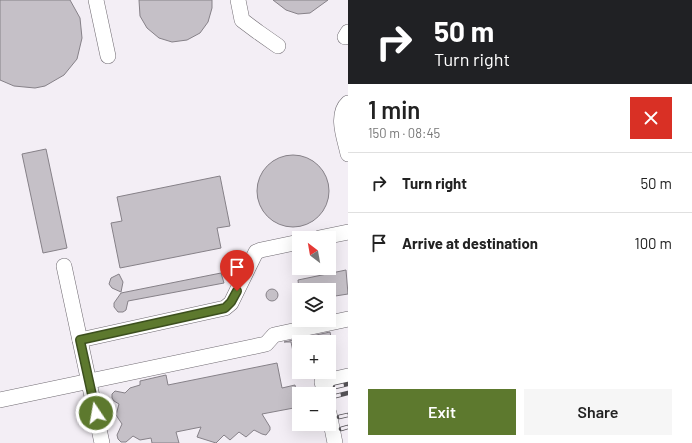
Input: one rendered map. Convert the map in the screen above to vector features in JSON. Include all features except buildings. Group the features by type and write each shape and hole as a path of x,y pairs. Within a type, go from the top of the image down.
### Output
{"lane":[{"path":"96,0 108,56"},
{"path":"238,0 242,20 278,46"},
{"path":"348,103 344,108 342,118 348,154"},
{"path":"336,234 348,232"},
{"path":"80,340 225,308 231,302 256,252 292,243"},
{"path":"64,266 102,443"},
{"path":"0,400 266,344 274,335 348,320"},
{"path":"323,387 322,382 348,376"},
{"path":"333,431 335,443"}],"railway":[{"path":"335,387 348,384"},
{"path":"336,396 348,393"},
{"path":"339,417 348,415"},
{"path":"341,429 348,427"}],"route":[{"path":"96,413 80,340 225,308 229,305 237,291"}]}
